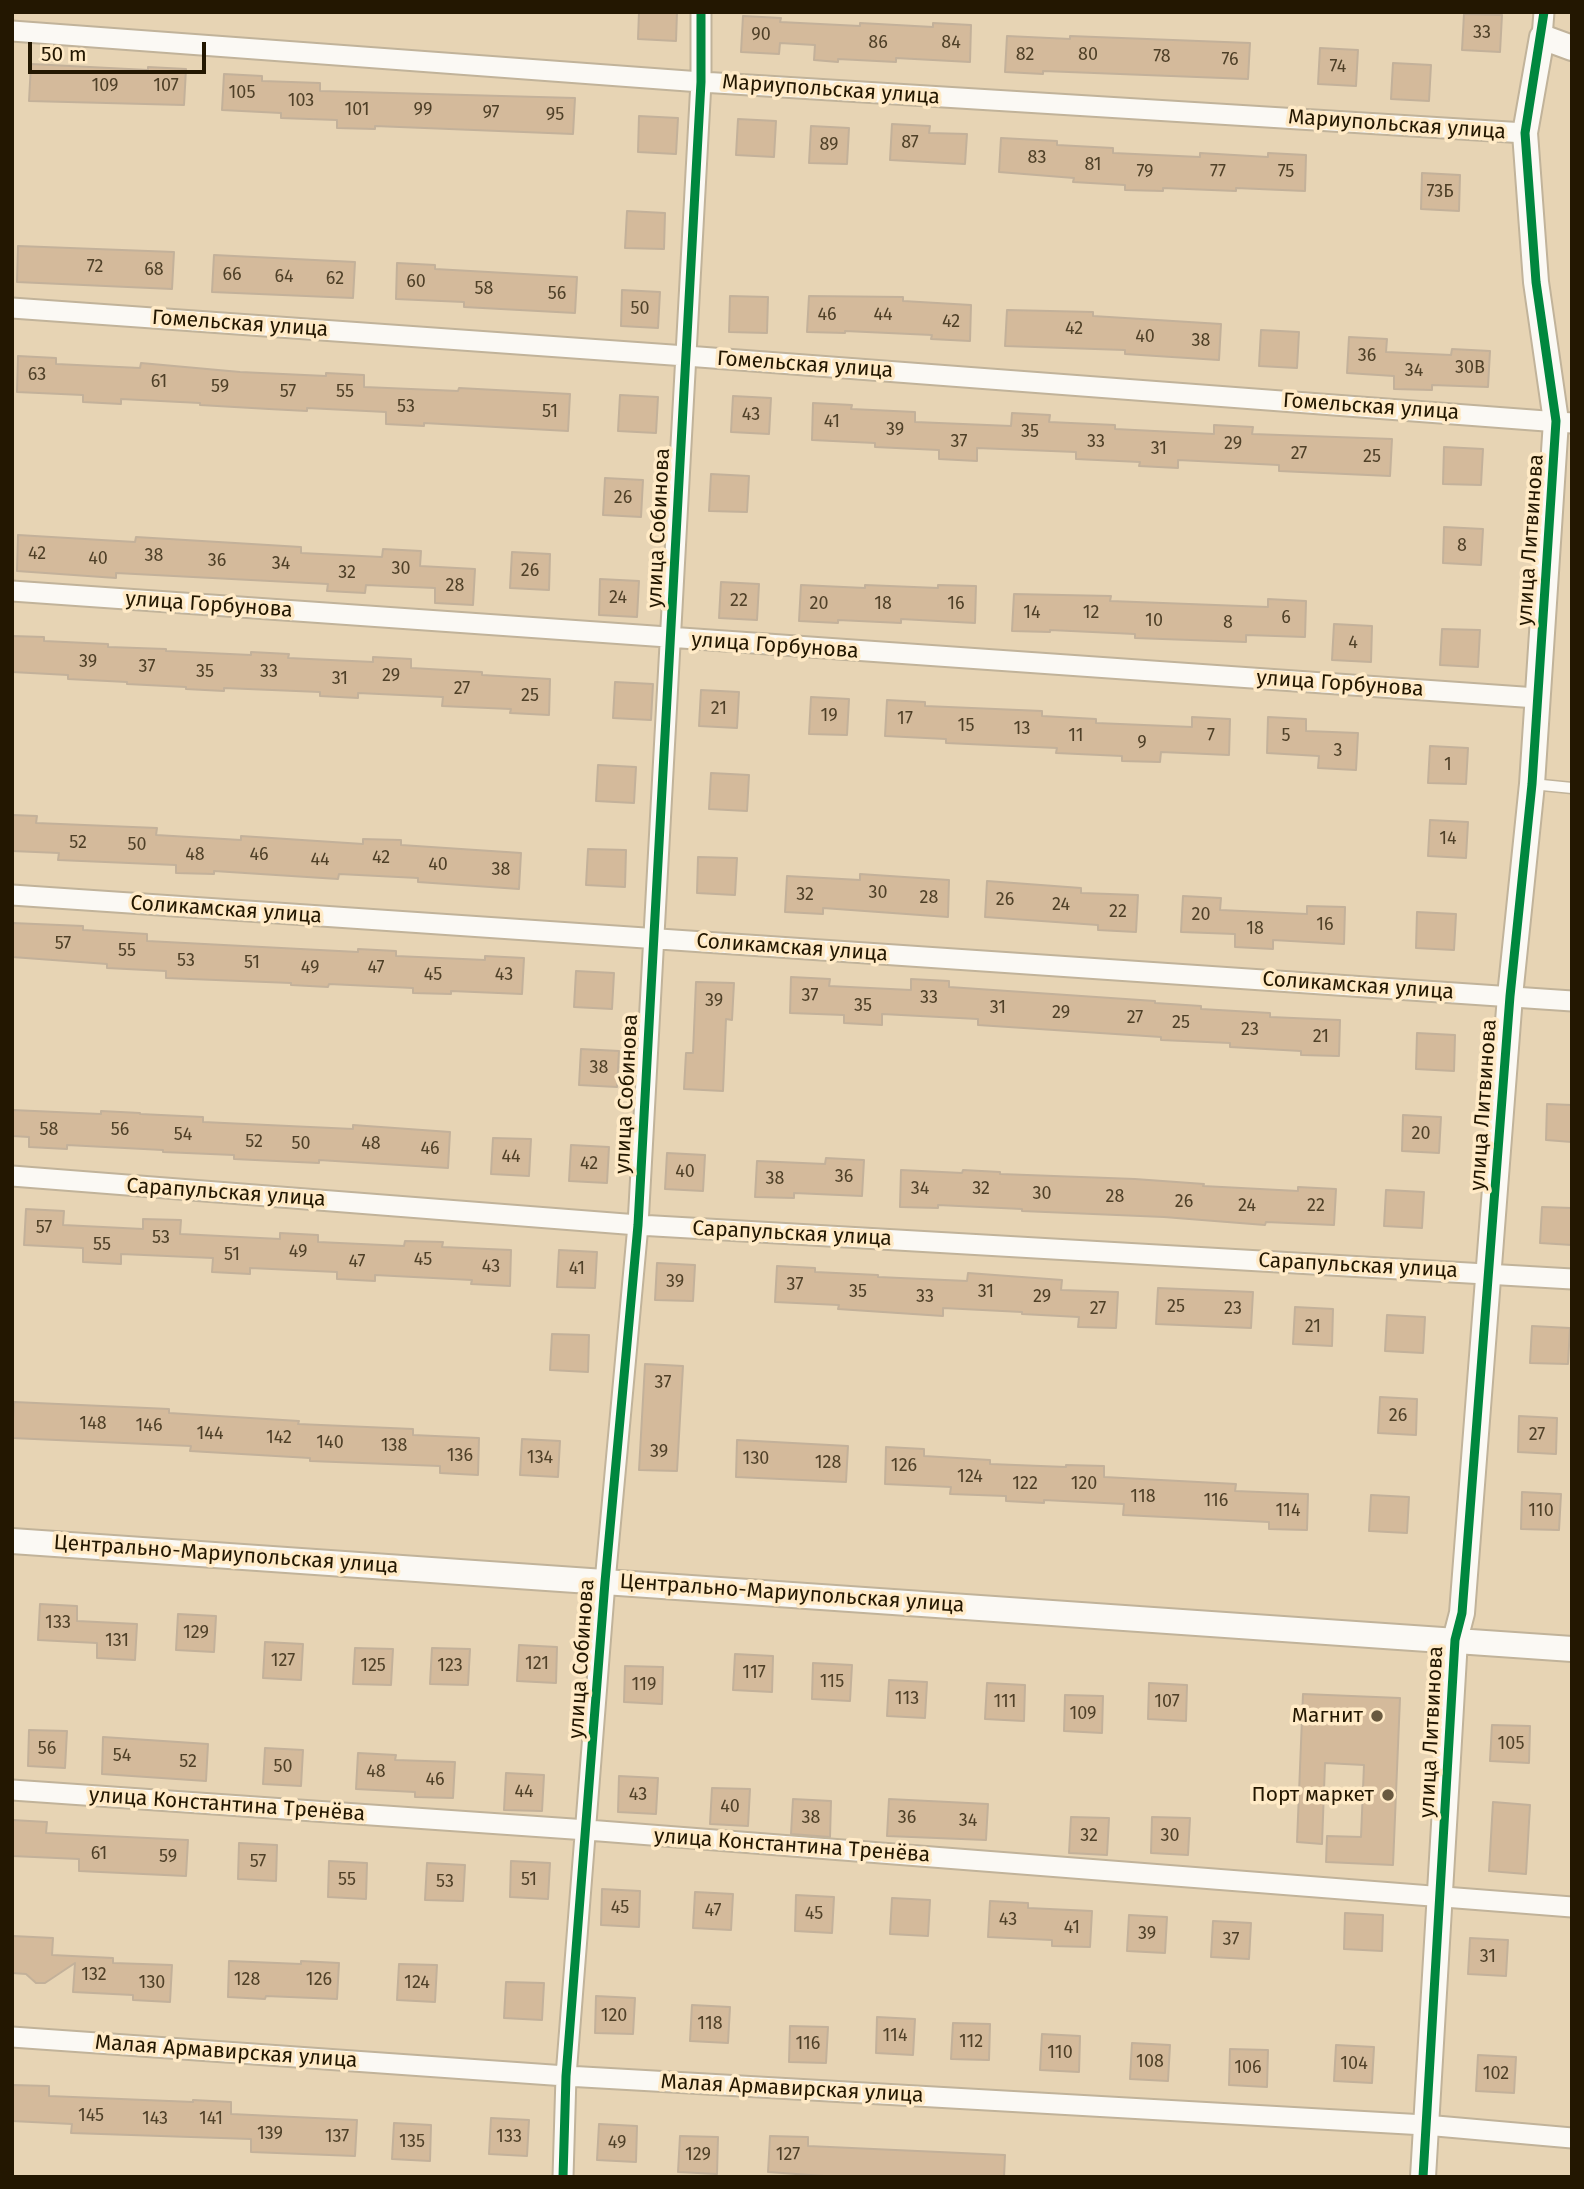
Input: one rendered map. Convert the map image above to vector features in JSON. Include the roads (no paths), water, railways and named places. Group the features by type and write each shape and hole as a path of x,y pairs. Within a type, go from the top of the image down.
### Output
{"street":[{"name":"улица Собинова","path":"563,2177 566,2076 605,1582 638,1225 701,82 701,12"},
{"path":"1544,12 1542,37 1572,48"},
{"name":"Мариупольская улица","path":"12,31 701,82 1525,133"},
{"name":"улица Литвинова","path":"1423,2177 1455,1640 1462,1613 1510,996 1564,422 1536,282 1525,133 1542,37"},
{"name":"Гомельская улица","path":"12,308 1564,422"},
{"name":"улица Горбунова","path":"12,591 1537,698"},
{"name":"Соликамская улица","path":"12,895 1572,1002"},
{"name":"Сарапульская улица","path":"12,1176 638,1225 1572,1279"},
{"name":"Центрально-Мариупольская улица","path":"12,1541 1572,1649"},
{"name":"улица Константина Тренёва","path":"12,1790 587,1830 1572,1907"},
{"name":"Малая Армавирская улица","path":"12,2037 566,2076 1425,2125 1572,2138"}],"lane":[{"path":"1532,784 1572,788"}],"place":[{"name":"Магнит","path":"1377,1716"},
{"name":"Порт маркет","path":"1388,1795"}]}
